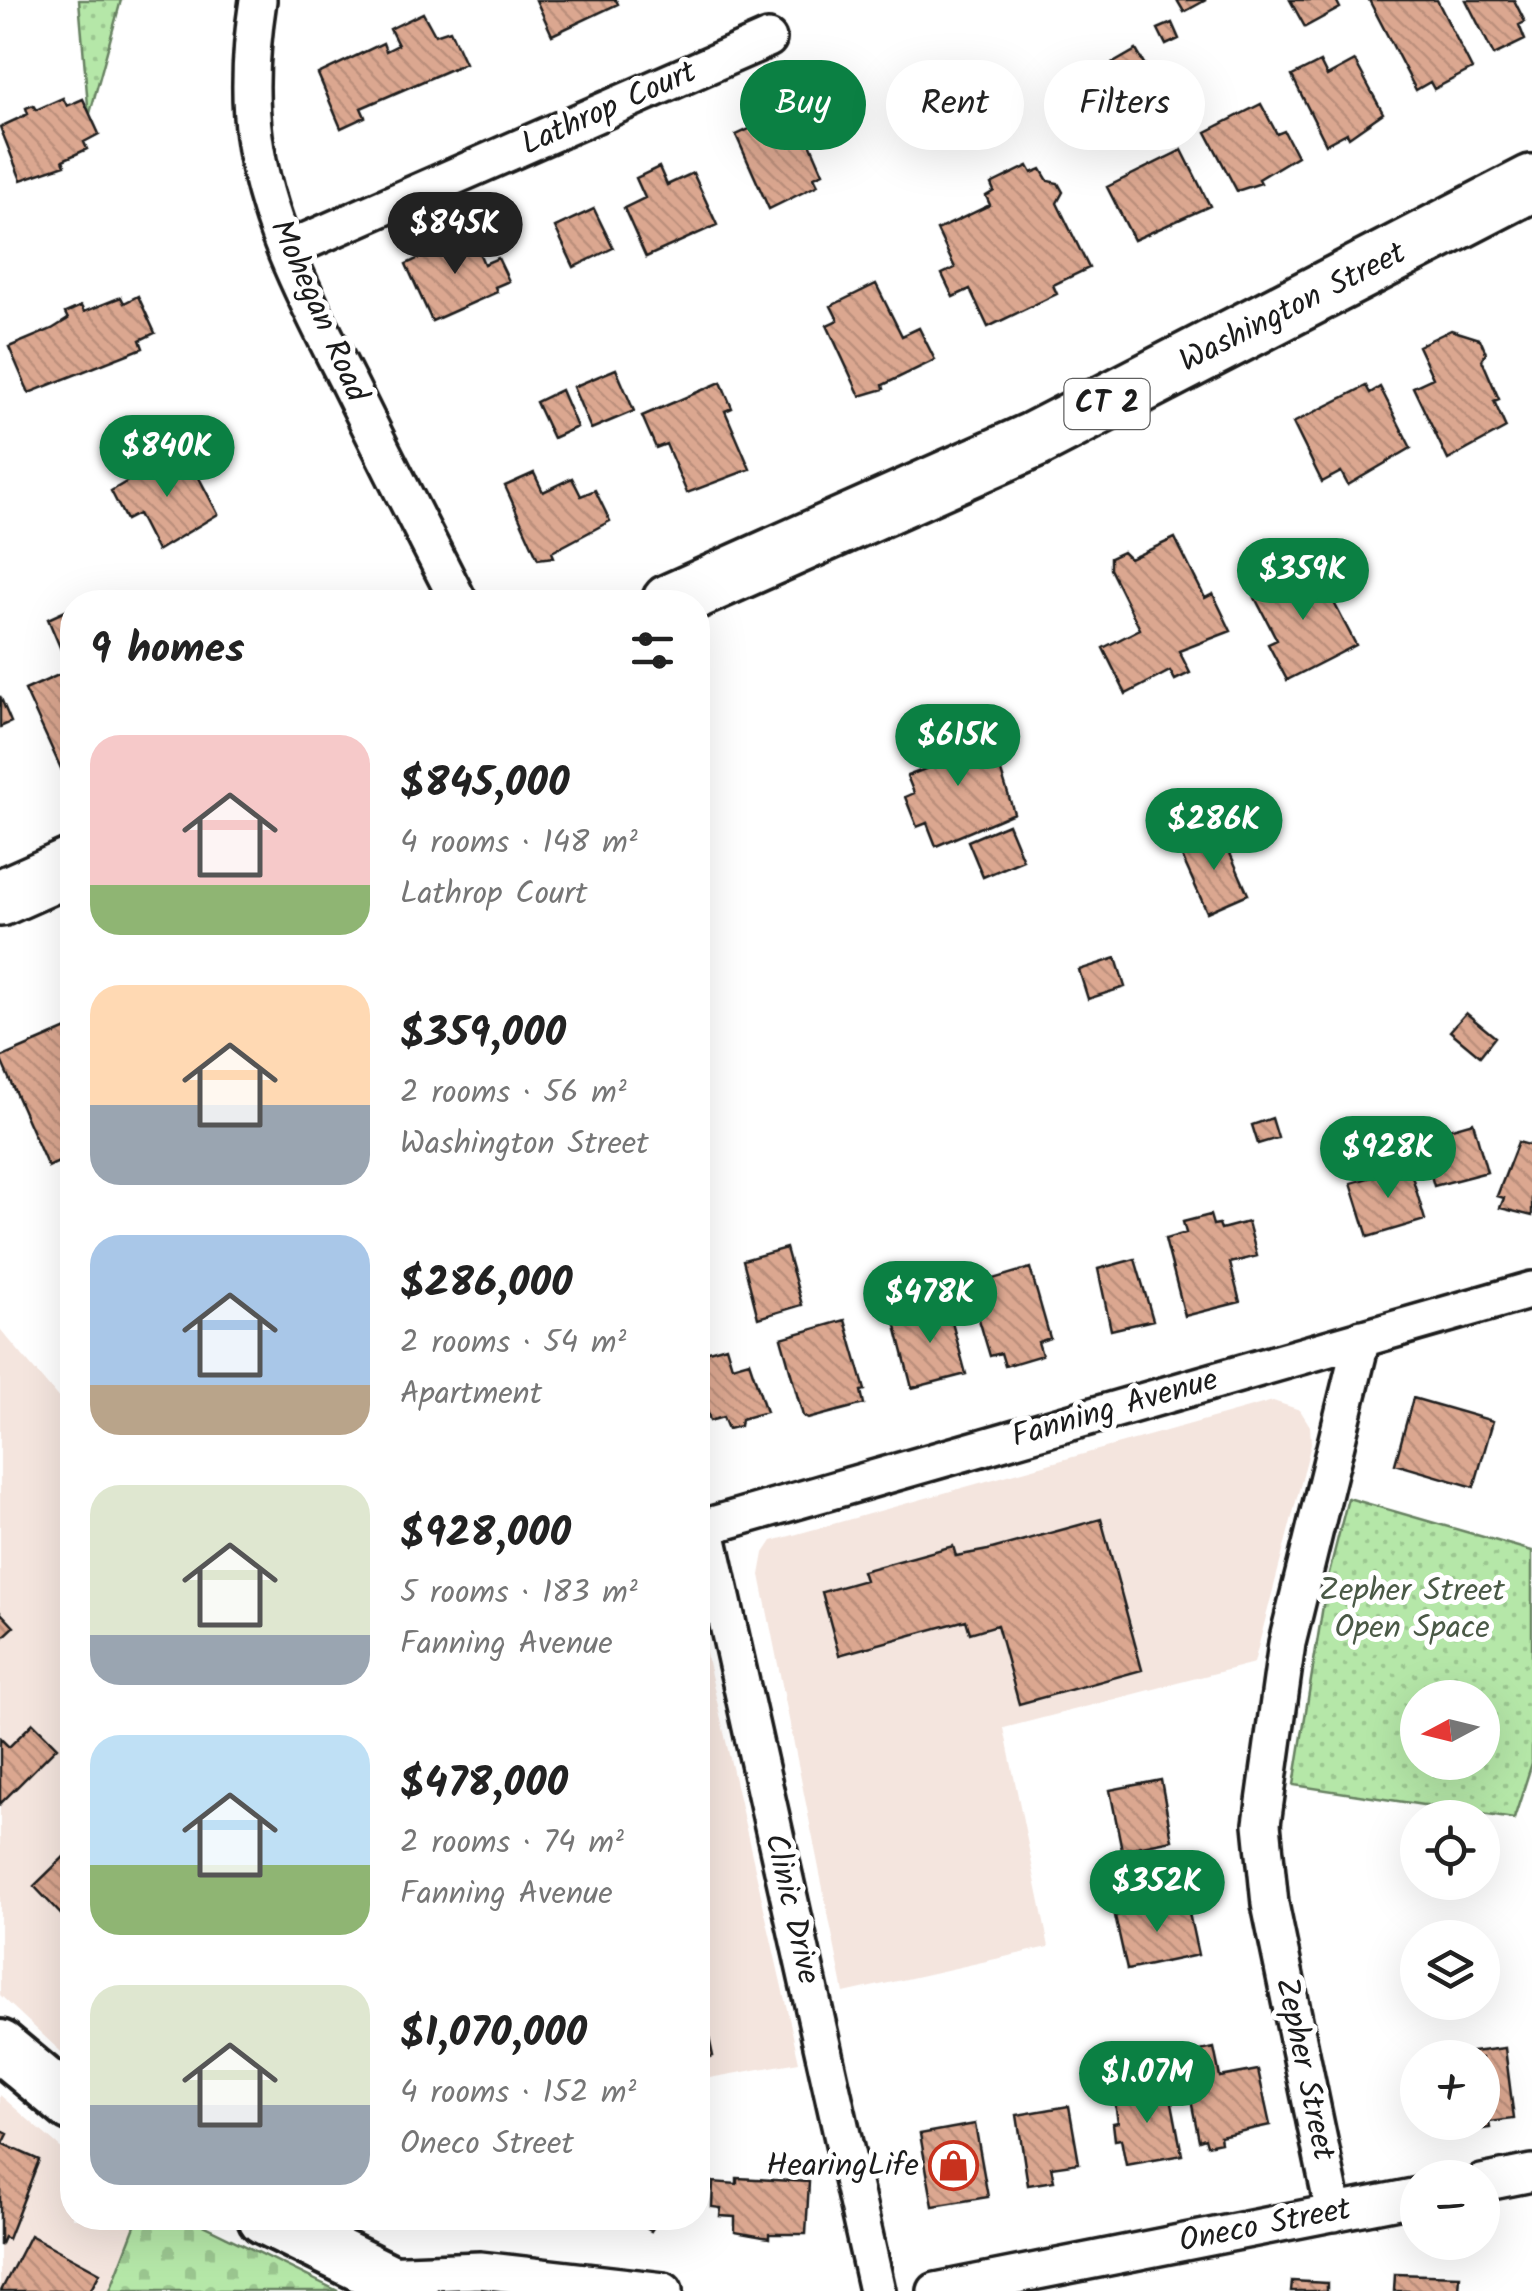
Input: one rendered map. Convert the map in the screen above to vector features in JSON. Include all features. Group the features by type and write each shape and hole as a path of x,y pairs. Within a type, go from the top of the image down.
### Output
{"highway":[{"name":"Washington Street","path":"697,590 1034,440 1532,183"},
{"path":"0,898 60,871"}],"street":[{"name":"Mohegan Road","path":"258,0 249,76 254,138 286,250 452,590"},
{"name":"Lathrop Court","path":"286,250 768,39"},
{"name":"Fanning Avenue","path":"710,1525 1532,1290"},
{"name":"Zepher Street","path":"1334,2212 1270,1904 1262,1824 1286,1643 1362,1338"},
{"name":"Clinic Drive","path":"710,1562 877,2291"},
{"path":"0,2046 60,2096"},
{"path":"1500,2179 1532,2173"},
{"name":"Oneco Street","path":"936,2291 1089,2276 1334,2212 1400,2199"},
{"path":"288,2230 395,2283 480,2270 664,2291"}],"shaded area":[{"path":"0,1329 60,1400 60,2051 0,1995"},
{"path":"1273,1401 1300,1410 1310,1426 1311,1444 1254,1663 1004,1728 1049,1947 844,1993 760,1575 764,1553 772,1541"},
{"path":"710,1671 799,2062 710,2078"},
{"path":"0,2095 60,2148 60,2230 133,2230 110,2291 0,2291"}],"green space":[{"path":"79,0 121,0 89,117"},
{"name":"Zepher Street Open Space","path":"1348,1498 1532,1551 1532,1763 1514,1819 1500,1817 1500,1800 1400,1801 1294,1785 1327,1581"},
{"path":"133,2230 213,2230 338,2291 110,2291"}],"building":[{"path":"536,0 616,0 618,4 552,35"},
{"path":"1177,0 1206,0 1184,12"},
{"path":"1290,0 1336,0 1340,8 1305,27"},
{"path":"1369,0 1437,0 1472,69 1434,89 1430,82 1416,90"},
{"path":"1466,0 1514,0 1525,22 1519,25 1525,40 1494,55"},
{"path":"423,13 435,35 450,30 465,63 361,108 365,117 341,128 318,74 383,43 386,51 398,45 390,29"},
{"path":"1172,23 1179,39 1166,45 1158,29"},
{"path":"1136,50 1142,60 1119,60"},
{"path":"1355,61 1383,113 1349,137 1347,133 1326,144 1292,76 1320,62 1327,76"},
{"path":"63,98 67,106 83,99 99,134 84,142 87,149 63,160 65,165 21,180 0,127 28,114 26,108 33,105 36,110"},
{"path":"1261,104 1277,134 1284,131 1297,156 1259,179 1261,183 1237,191 1206,132"},
{"path":"743,150 813,150 823,173 814,177 818,185 769,209"},
{"path":"1182,150 1210,206 1134,240 1107,187"},
{"path":"1028,166 1032,173 1041,169 1048,181 1058,183 1063,192 1057,203 1089,268 1053,285 1057,294 988,327 970,289 953,297 942,274 955,268 937,230 990,205 986,196 994,191 991,184"},
{"path":"659,167 667,185 693,173 717,225 646,257 624,208 645,198 636,178"},
{"path":"594,209 613,248 574,267 555,227"},
{"path":"471,234 484,264 498,258 509,281 495,287 497,292 432,321 406,264"},
{"path":"876,284 902,336 919,328 935,360 883,385 884,389 860,396 827,325 838,320 831,306"},
{"path":"138,296 155,333 140,340 143,348 29,393 9,347 52,329 68,319 65,313 81,306 84,312 121,297 124,303"},
{"path":"1451,330 1480,339 1486,353 1482,360 1499,399 1494,401 1506,428 1448,460 1413,387 1433,378 1418,346"},
{"path":"616,369 634,411 591,429 573,387"},
{"path":"721,382 732,408 725,411 750,469 687,493 666,444 656,448 642,416"},
{"path":"1366,386 1370,393 1380,387 1411,448 1348,485 1341,472 1322,482 1293,423"},
{"path":"561,390 577,427 553,438 536,402"},
{"path":"186,453 218,514 157,551 138,514 126,520 111,491 172,455 174,460"},
{"path":"534,473 543,492 572,478 581,496 595,490 610,521 552,552 554,557 538,559 505,486"},
{"path":"1175,538 1205,598 1213,594 1231,631 1179,651 1190,673 1175,680 1170,671 1126,694 1103,648 1140,629 1110,569 1110,558 1123,552 1130,559"},
{"path":"1317,570 1356,645 1287,680 1268,644 1277,640 1253,594 1297,571 1301,578"},
{"path":"60,614 60,647 48,619"},
{"path":"60,674 60,766 25,690"},
{"path":"0,696 11,722 0,727"},
{"path":"972,731 979,746 985,744 994,764 998,762 1014,813 936,846 927,823 917,827 905,797 914,793 907,776 928,768 920,748 957,732 959,736"},
{"path":"1008,824 1023,860 983,877 968,841"},
{"path":"1221,833 1248,894 1207,912 1180,852"},
{"path":"1116,958 1125,987 1088,999 1079,970"},
{"path":"1466,1013 1495,1037 1480,1056 1450,1031"},
{"path":"60,1032 60,1162 48,1167 0,1058"},
{"path":"1272,1118 1278,1138 1258,1144 1252,1125"},
{"path":"1473,1122 1487,1172 1434,1186 1420,1137"},
{"path":"1518,1142 1532,1146 1532,1216 1500,1208 1504,1198 1497,1196"},
{"path":"1409,1166 1425,1220 1368,1237 1351,1183"},
{"path":"1210,1215 1213,1225 1219,1224 1221,1229 1248,1222 1257,1256 1230,1263 1240,1302 1185,1316 1165,1239 1186,1233 1183,1222"},
{"path":"786,1248 802,1305 758,1318 743,1260"},
{"path":"1135,1259 1153,1320 1111,1330 1098,1269"},
{"path":"1030,1268 1050,1338 1038,1342 1042,1355 1005,1366 1001,1353 990,1356 969,1286"},
{"path":"947,1304 966,1374 912,1388 894,1318"},
{"path":"845,1320 865,1390 861,1391 864,1404 808,1419 803,1416 781,1338"},
{"path":"726,1346 732,1366 749,1361 766,1412 741,1419 740,1426 728,1429 723,1417 710,1421 710,1351"},
{"path":"1413,1398 1493,1421 1474,1487 1395,1464"},
{"path":"1101,1519 1142,1670 1019,1704 997,1625 970,1633 966,1620 839,1655 822,1592 865,1580 862,1571 953,1546 956,1556 988,1550"},
{"path":"0,1612 14,1627 0,1640"},
{"path":"33,1723 57,1747 0,1804 0,1738 9,1747"},
{"path":"1161,1780 1172,1840 1122,1850 1110,1790"},
{"path":"60,1861 60,1913 34,1886"},
{"path":"1186,1899 1198,1955 1127,1970 1115,1916"},
{"path":"1214,2048 1220,2077 1258,2070 1270,2125 1220,2136 1221,2142 1207,2145 1205,2138 1199,2140 1182,2055"},
{"path":"1505,2048 1514,2119 1500,2121 1500,2049"},
{"path":"1169,2087 1182,2155 1126,2165 1121,2139 1115,2140 1113,2123 1118,2122 1114,2097"},
{"path":"1069,2106 1079,2163 1051,2167 1054,2181 1028,2185 1017,2115"},
{"name":"HearingLife","path":"975,2124 988,2197 933,2206 920,2134"},
{"path":"0,2130 8,2134 3,2144 39,2160 8,2239 4,2237 0,2246"},
{"path":"737,2178 809,2182 806,2234 769,2234 769,2238 735,2232 735,2217 720,2216 721,2208 712,2207 713,2182 737,2184"},
{"path":"30,2235 100,2273 90,2291 1,2291"},
{"path":"1395,2274 1460,2276 1459,2291 1394,2291"},
{"path":"1292,2281 1327,2283 1327,2291 1291,2291"}],"place":[{"name":"HearingLife","path":"954,2166"}]}
